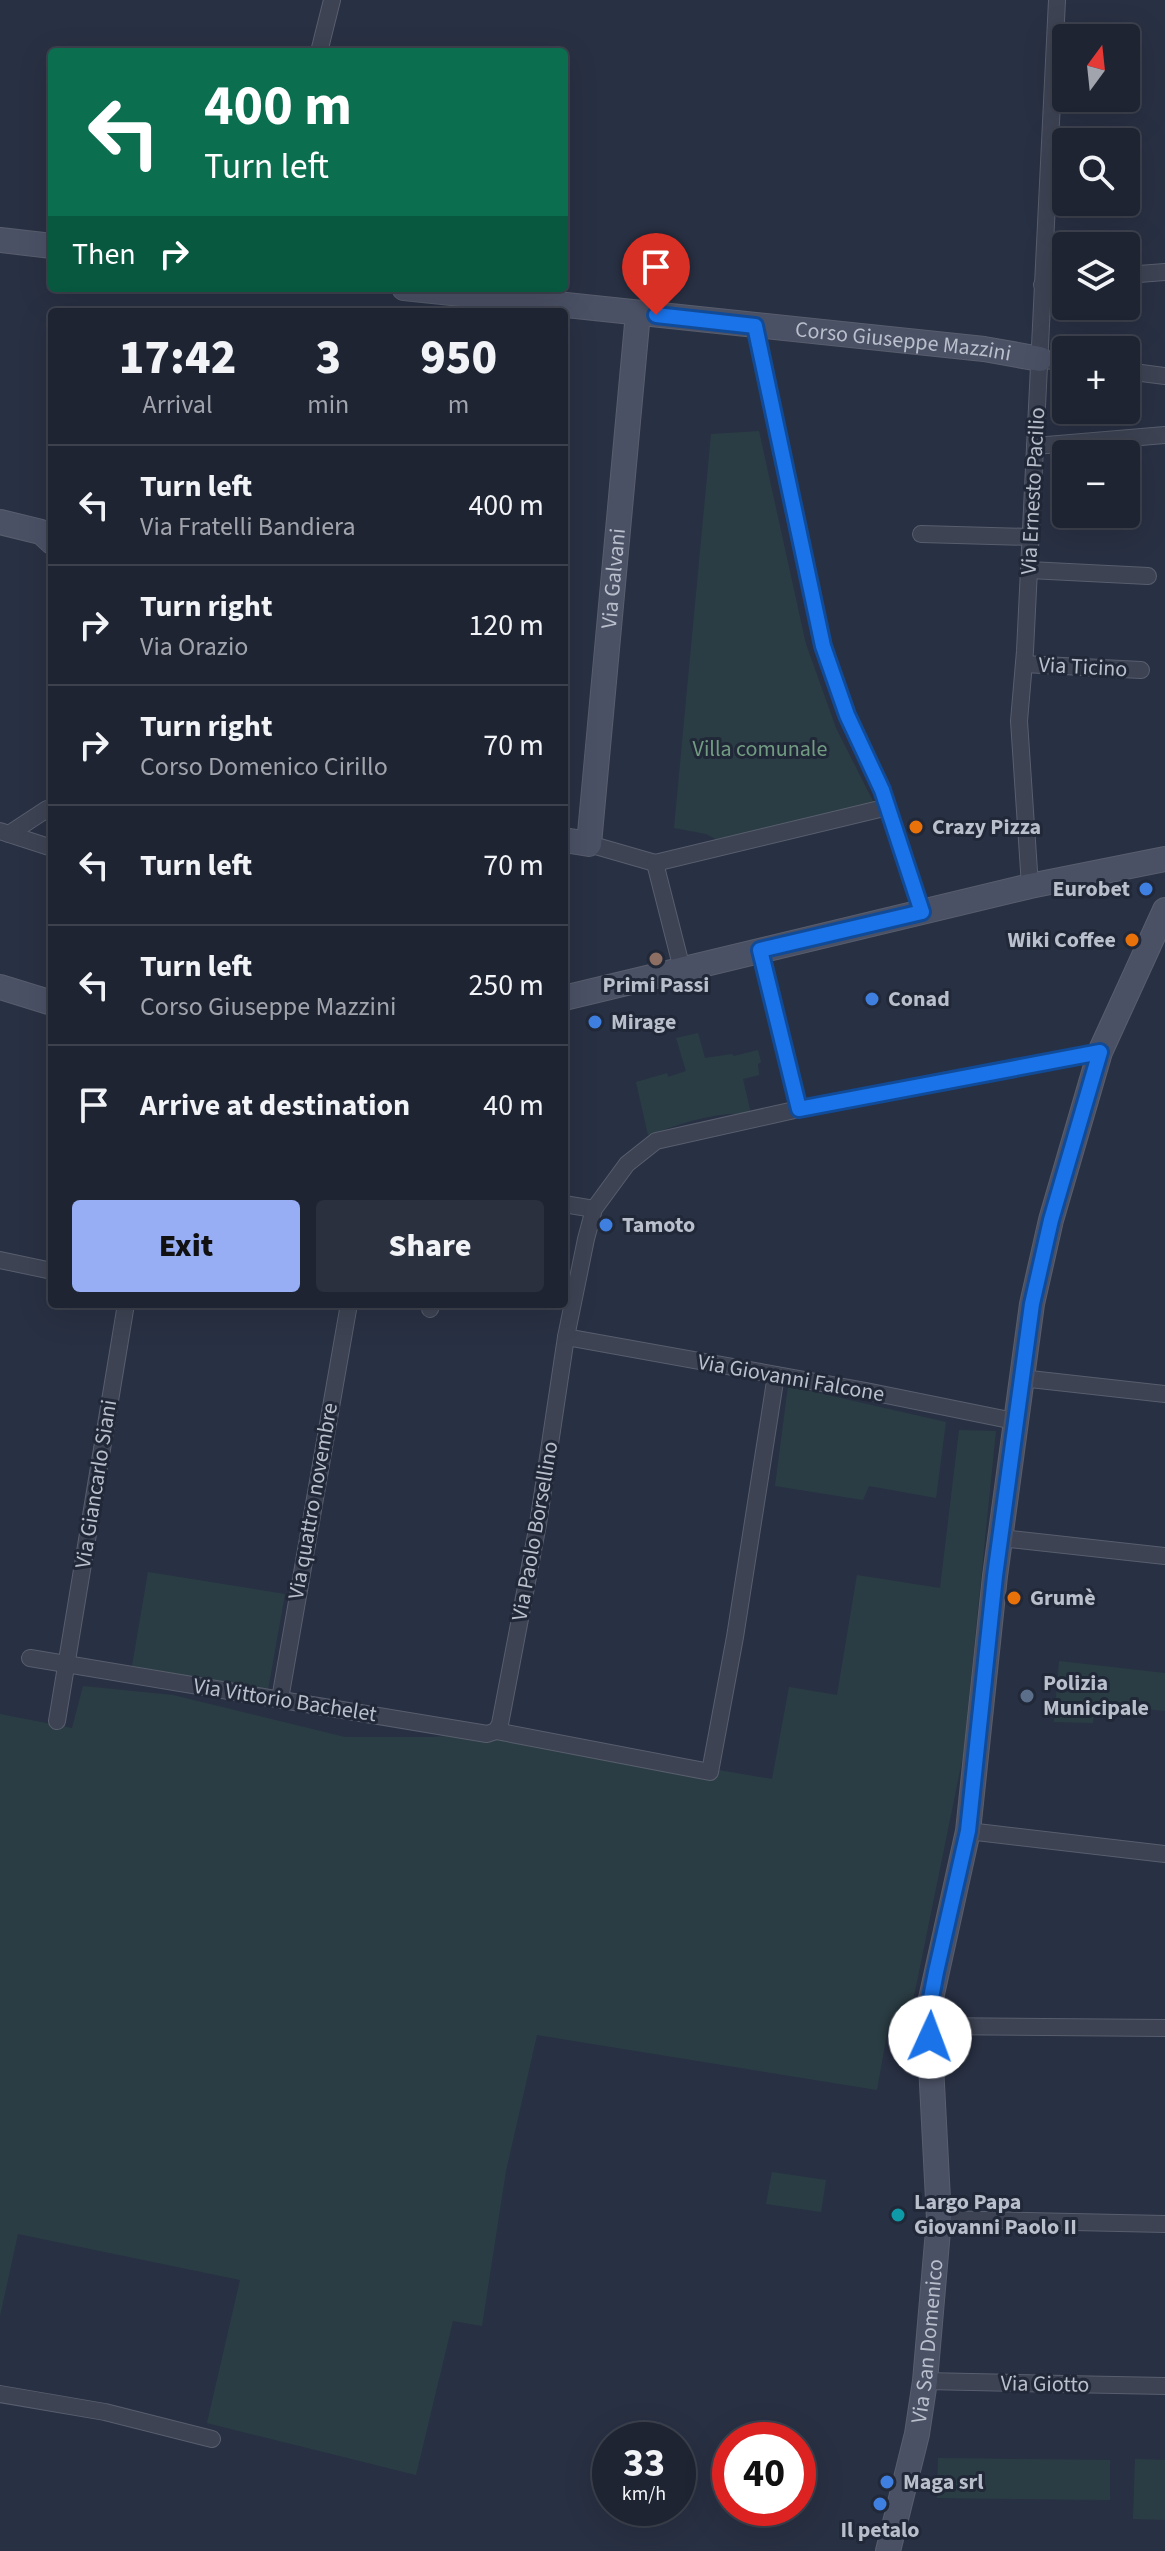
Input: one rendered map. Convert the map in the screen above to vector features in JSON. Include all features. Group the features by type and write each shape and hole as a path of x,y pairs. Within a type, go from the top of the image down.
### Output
{"street":[{"path":"320,48 332,0"},
{"name":"Via Ernesto Pacilio","path":"1030,886 1019,721 1057,0"},
{"path":"0,240 48,246"},
{"path":"1140,274 1165,272"},
{"path":"1042,285 1052,284"},
{"name":"Corso Giuseppe Mazzini","path":"441,292 984,349 1052,361"},
{"name":"Via Galvani","path":"589,844 638,313"},
{"path":"755,326 823,646 847,715 888,807 922,912"},
{"path":"1140,373 1165,376"},
{"path":"1035,446 1165,435"},
{"path":"0,522 41,532 48,538"},
{"path":"921,534 1031,537"},
{"path":"1029,570 1148,576"},
{"name":"Via Ticino","path":"1024,664 1141,670"},
{"path":"568,841 655,863 888,807"},
{"path":"4,833 47,809"},
{"path":"4,833 48,847"},
{"path":"568,997 1030,886 1165,859"},
{"path":"655,863 682,969"},
{"name":"Via San Domenico","path":"888,2551 917,2434 925,2381 939,2219 929,2026 936,1972 974,1831 1001,1538 1014,1421 1032,1304 1048,1234 1100,1052 1165,910"},
{"path":"760,950 799,1109"},
{"path":"0,987 48,1002"},
{"path":"568,1205 594,1209 627,1164 656,1141 799,1109 1100,1052"},
{"name":"Via Paolo Borsellino","path":"498,1727 538,1524 566,1337 594,1209"},
{"path":"0,1260 48,1270"},
{"name":"Via Giancarlo Siani","path":"57,1721 125,1308"},
{"name":"Via quattro novembre","path":"280,1699 348,1308"},
{"name":"Via Giovanni Falcone","path":"566,1337 1014,1421"},
{"name":"Via Vittorio Bachelet","path":"30,1658 487,1734 498,1727 710,1772 735,1637 776,1375"},
{"path":"1021,1378 1165,1394"},
{"path":"1001,1538 1165,1556"},
{"path":"974,1831 1165,1854"},
{"path":"929,2026 1165,2028"},
{"path":"939,2219 1165,2224"},
{"name":"Via Giotto","path":"925,2381 1165,2386"},
{"path":"0,2394 105,2412 212,2439"}],"green space":[{"name":"Villa comunale","path":"759,431 806,644 836,728 876,807 716,839 674,828 711,434"},
{"path":"698,1033 705,1058 758,1050 761,1062 758,1064 759,1075 743,1079 751,1114 711,1116 648,1135 636,1082 686,1071 676,1038"},
{"path":"788,1386 946,1422 936,1498 869,1486 863,1500 775,1486"},
{"path":"959,1430 996,1431 963,1756 912,2006 888,2028 877,2090 537,2035 506,2171 482,2326 453,2321 416,2475 207,2423 240,2280 18,2234 0,2316 0,1714 72,1728 83,1686 173,1695 345,1737 503,1733 772,1779 789,1687 837,1695 857,1575 940,1588"},
{"path":"148,1572 285,1594 268,1690 132,1666"},
{"path":"1059,1661 1165,1673 1165,1711 1095,1704 1093,1723 1054,1722"},
{"path":"772,2172 826,2180 821,2212 766,2204"},
{"path":"938,2458 1110,2460 1110,2500 937,2498"},
{"path":"1135,2459 1165,2460 1165,2520 1133,2519"}],"place":[{"name":"Crazy Pizza","path":"916,827"},
{"name":"Eurobet","path":"1146,889"},
{"name":"Wiki Coffee","path":"1132,940"},
{"name":"Primi Passi","path":"656,959"},
{"name":"Conad","path":"872,999"},
{"name":"Mirage","path":"595,1022"},
{"name":"Tamoto","path":"606,1225"},
{"name":"Grumè","path":"1014,1598"},
{"name":"Polizia Municipale","path":"1027,1696"},
{"name":"Largo Papa Giovanni Paolo II","path":"898,2215"},
{"name":"Maga srl","path":"887,2482"},
{"name":"Il petalo","path":"880,2504"}],"route":[{"path":"656,315 755,326 823,646 847,715 882,790 922,912 760,950 799,1109 1100,1052 1051,1220 1032,1304 995,1576 968,1831 930,2003 930,2037"}]}
